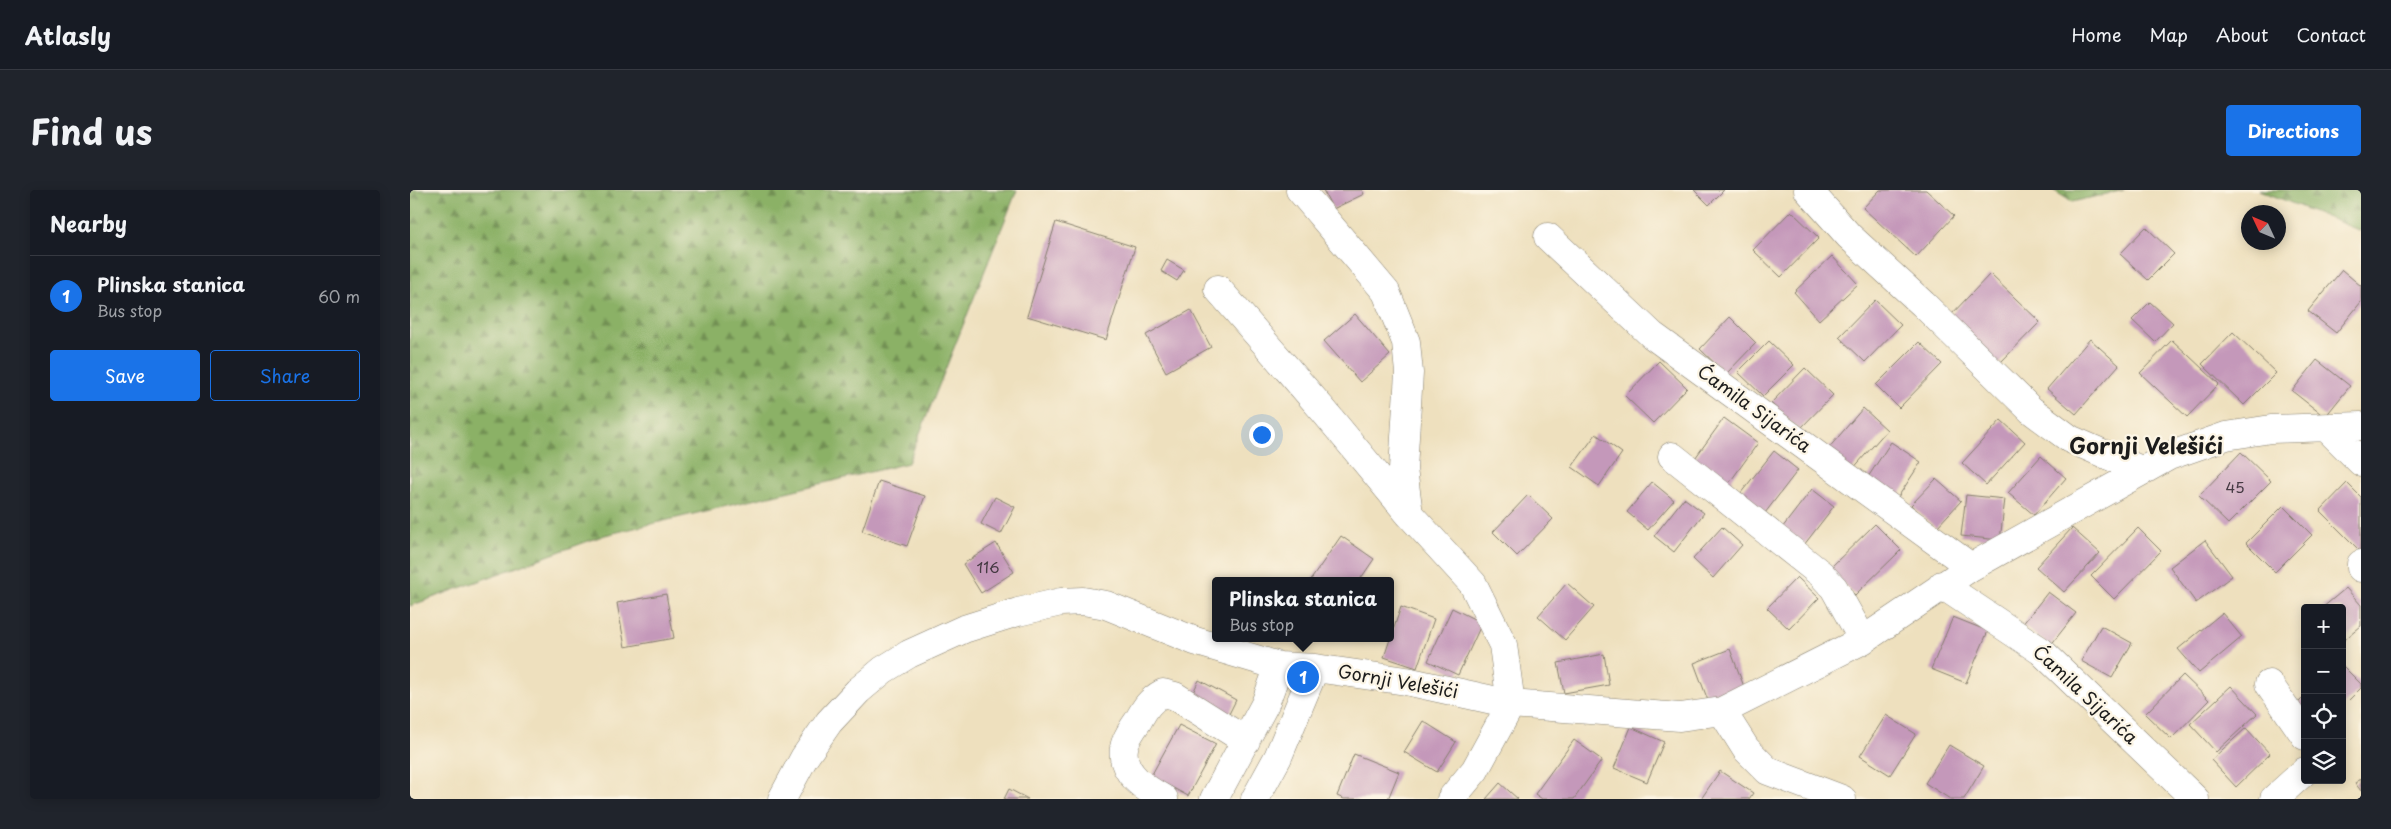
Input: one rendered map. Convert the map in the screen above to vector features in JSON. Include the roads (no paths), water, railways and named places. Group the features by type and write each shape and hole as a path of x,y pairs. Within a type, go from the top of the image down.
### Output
{"street":[{"path":"1300,190 1386,292 1406,342 1410,373 1404,469 1409,514"},
{"path":"1808,190 1849,236 1923,304 2030,410 2070,439 2141,470"},
{"name":"Ćamila Sijarića","path":"1548,237 1652,335 1971,567"},
{"path":"1218,289 1323,410 1409,514 1473,584 1504,644 1510,704 1475,770 1451,799"},
{"path":"1510,704 1680,717 1722,711 1863,640 1971,567 2168,456 2226,436 2270,429 2328,429 2361,426"},
{"path":"2328,429 2361,462"},
{"path":"1672,456 1821,574 1838,594 1863,640"},
{"name":"Ćamila Sijarića","path":"1942,585 2041,651 2195,799"},
{"name":"Gornji Velešići","path":"782,799 804,758 829,722 858,691 883,670 909,654 964,629 1018,612 1060,602 1083,601 1106,605 1195,641 1280,666 1315,668 1406,681 1510,704"},
{"path":"1214,799 1265,704 1280,666"},
{"path":"1255,799 1278,758 1315,668"},
{"path":"2269,684 2301,730"},
{"path":"1164,799 1144,789 1133,777 1126,764 1124,748 1151,700 1163,692 1175,696 1246,741"},
{"path":"1722,711 1746,749 1768,771 1842,799"},
{"path":"2274,799 2301,775"}],"place":[{"name":"Plinska stanica","path":"1303,677"}],"district":[{"name":"Gornji Velešići","path":"2146,446"}]}
